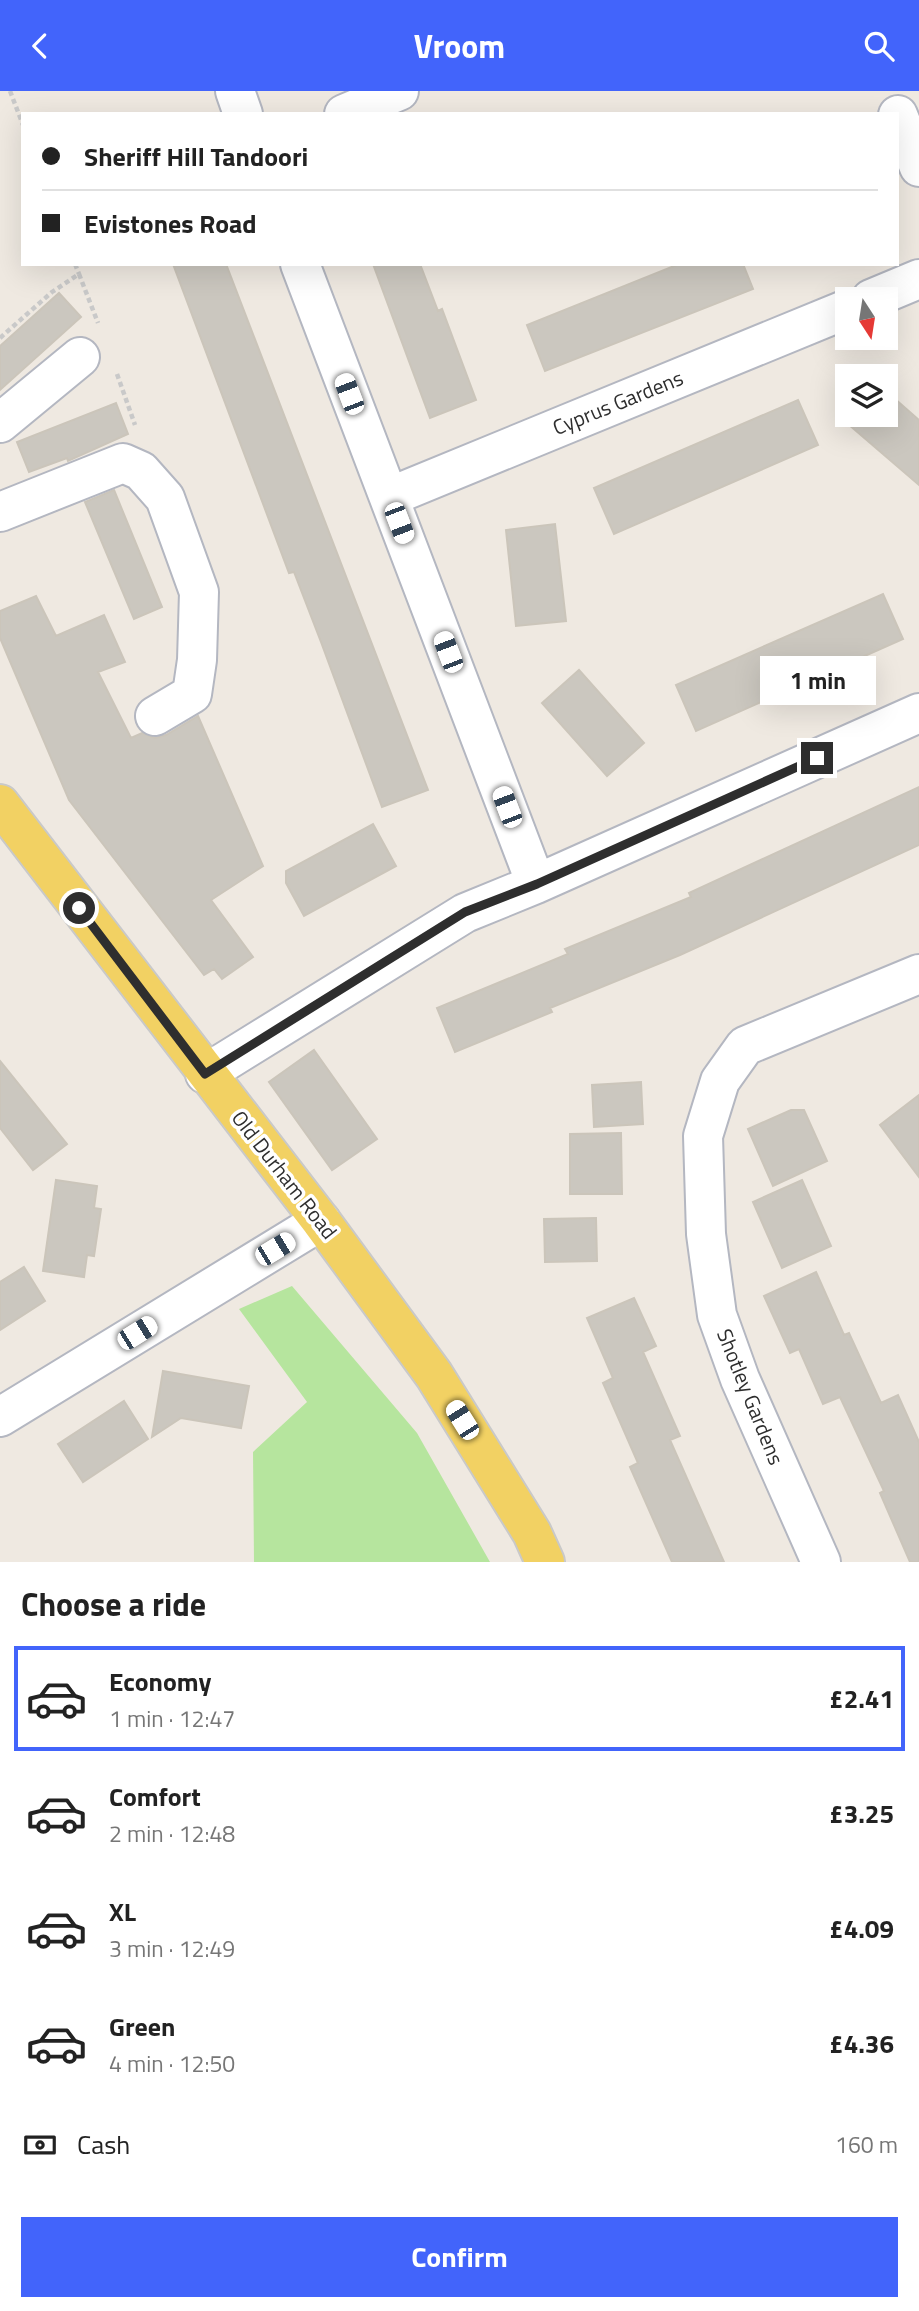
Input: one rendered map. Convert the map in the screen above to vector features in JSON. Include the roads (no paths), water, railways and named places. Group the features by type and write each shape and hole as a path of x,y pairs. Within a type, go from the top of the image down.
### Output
{"main road":[{"name":"Old Durham Road","path":"0,804 205,1074 321,1221 434,1375 532,1533 545,1562"}],"street":[{"path":"235,91 242,112"},
{"path":"349,112 398,91"},
{"path":"888,91 896,112"},
{"path":"899,119 919,167"},
{"path":"301,266 537,884"},
{"path":"898,288 919,279"},
{"name":"Cyprus Gardens","path":"389,498 835,314"},
{"path":"0,423 80,357"},
{"path":"0,512 123,463 141,471 165,498 199,592 197,660 192,694 155,716"},
{"path":"205,1074 465,912 537,884 919,713"},
{"name":"Shotley Gardens","path":"821,1562 740,1379 717,1315 706,1234 703,1136 720,1081 745,1046 919,974"},
{"path":"0,1417 321,1221"}]}
